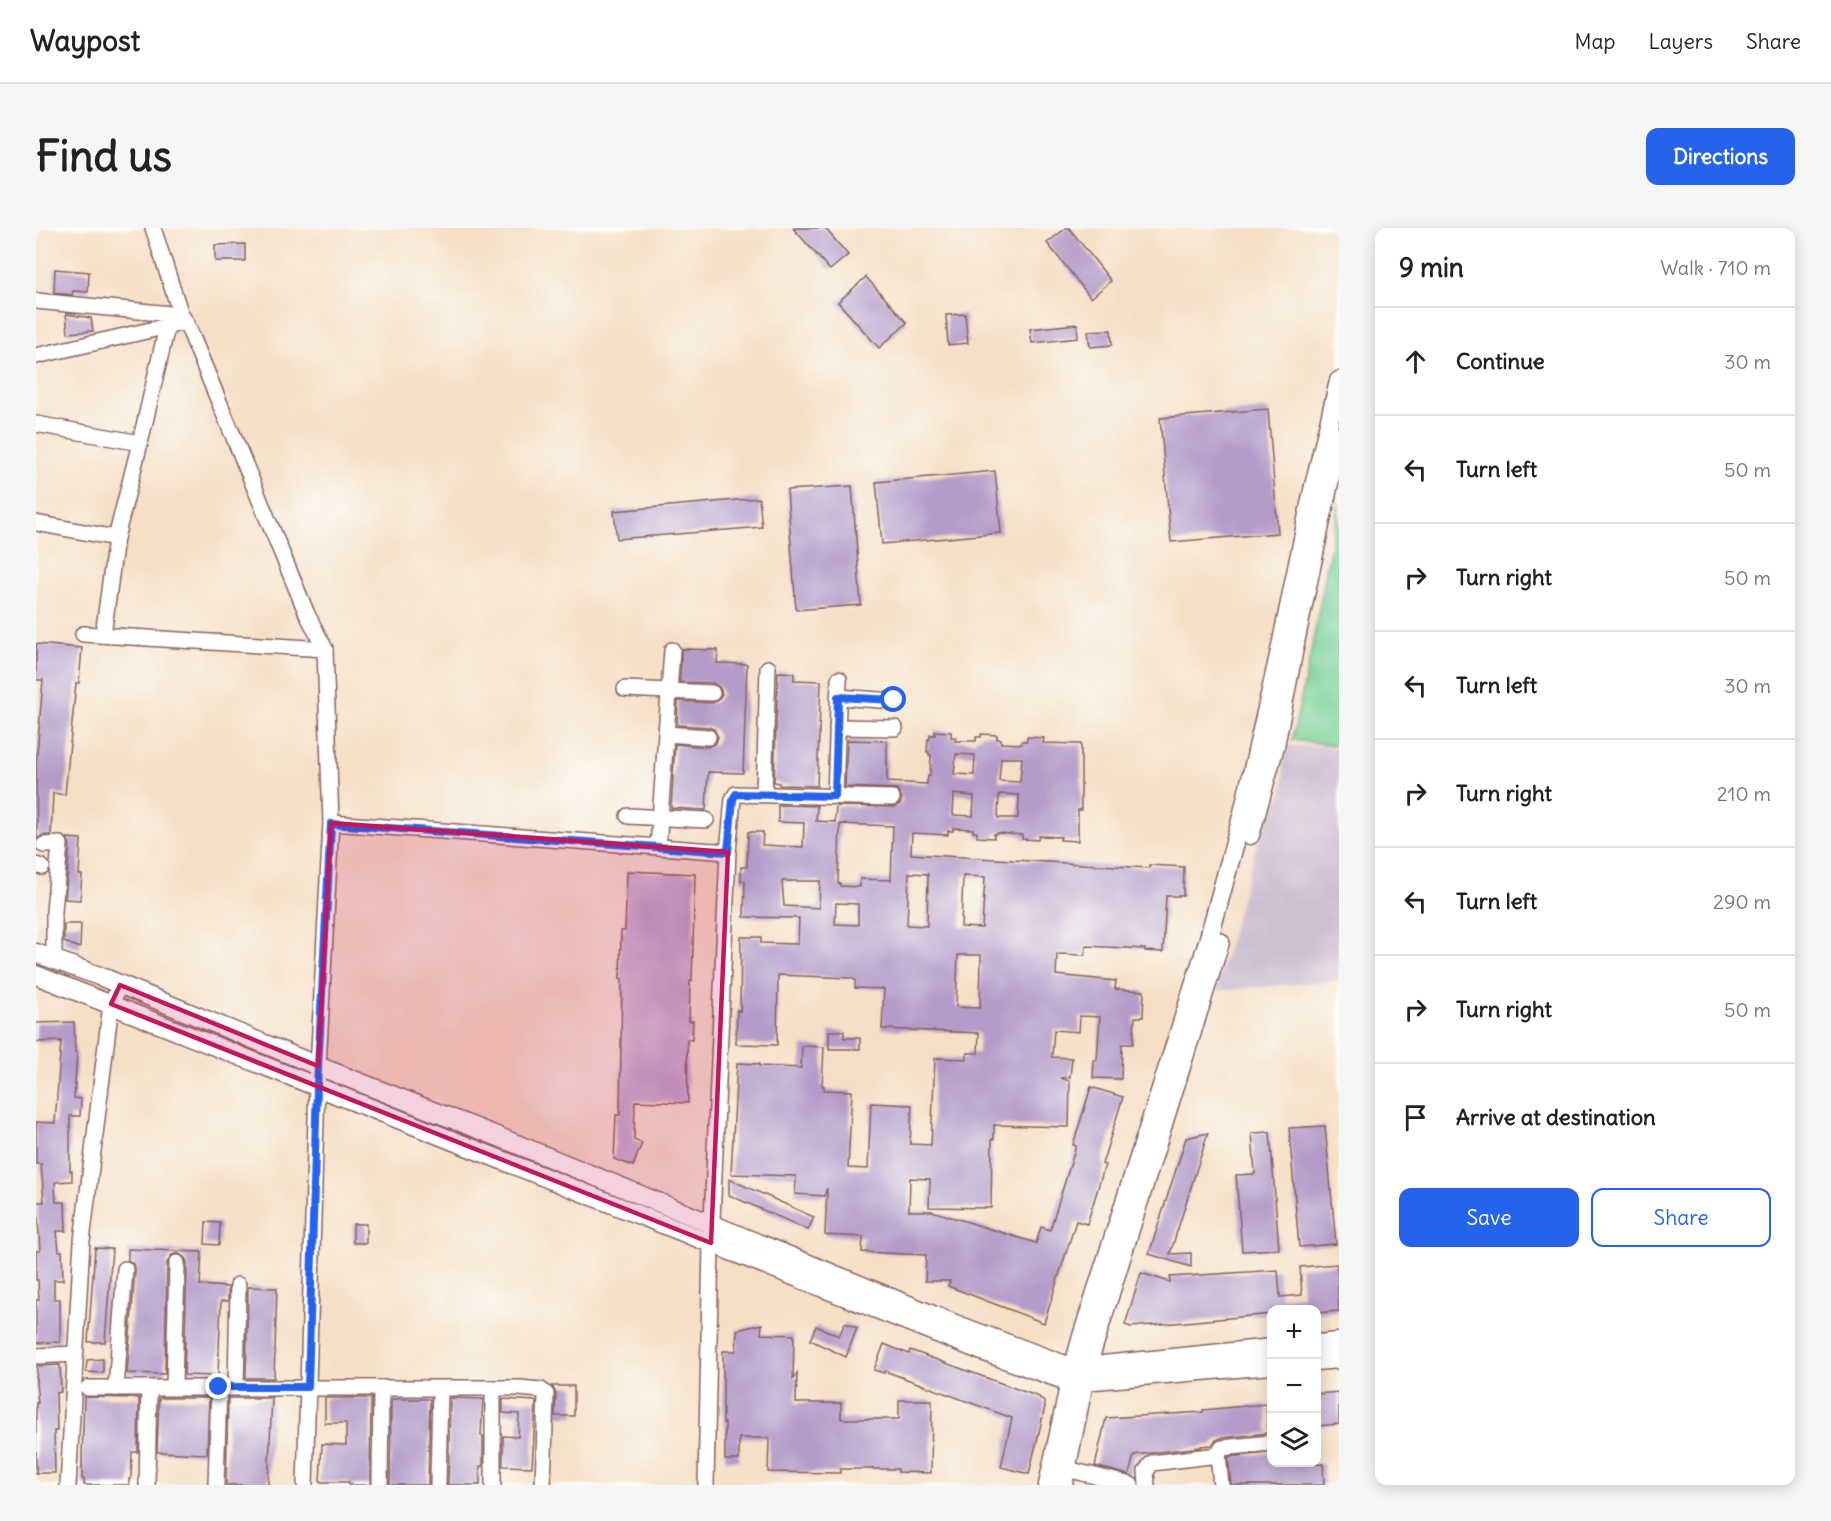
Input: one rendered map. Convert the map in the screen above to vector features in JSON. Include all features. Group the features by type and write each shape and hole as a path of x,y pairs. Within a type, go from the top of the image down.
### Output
{"street":[{"path":"153,228 183,319 307,614 325,649 331,824 317,1086 304,1485"},
{"path":"36,301 183,319"},
{"path":"36,356 167,327 183,319"},
{"path":"103,635 116,538 167,327"},
{"path":"1212,947 1244,813 1313,490 1339,381"},
{"path":"36,424 140,443"},
{"path":"1048,1485 1078,1374 1275,746 1339,436"},
{"path":"36,523 116,538"},
{"path":"83,634 325,649"},
{"path":"658,847 672,650"},
{"path":"764,794 768,668"},
{"path":"835,796 839,679"},
{"path":"625,689 712,693"},
{"path":"838,697 894,700"},
{"path":"837,727 895,728"},
{"path":"666,734 708,737"},
{"path":"706,1485 711,1242 728,852 733,799 736,794 892,798"},
{"path":"628,816 706,820"},
{"path":"331,824 728,852"},
{"path":"44,845 60,844 54,911 54,960"},
{"path":"36,953 712,1224 1078,1374 1267,1349"},
{"path":"36,975 982,1351 1078,1374 1267,1365"},
{"path":"68,1485 82,1241 111,1004 120,985"},
{"path":"174,1388 177,1263"},
{"path":"116,1388 125,1269"},
{"path":"236,1387 238,1285"},
{"path":"1321,1344 1339,1342"},
{"path":"36,1356 75,1354"},
{"path":"1321,1361 1339,1359"},
{"path":"1078,1374 1065,1477 1131,1485"},
{"path":"216,1485 219,1387"},
{"path":"88,1388 308,1387 541,1390 546,1394 543,1485"},
{"path":"147,1485 149,1388"},
{"path":"381,1388 381,1485"},
{"path":"492,1485 493,1388"},
{"path":"438,1485 440,1389"},
{"path":"1221,1485 1218,1455 1222,1448 1267,1443"},
{"path":"1147,1485 1146,1471 1152,1463 1218,1455"}],"highlighted area":[{"path":"331,823 728,852 711,1243 111,1004 120,985 318,1066"}],"shaded area":[{"path":"1287,746 1326,746 1339,750 1339,980 1215,991 1268,806 1282,795 1283,764"}],"green space":[{"path":"1339,502 1339,746 1292,740"}],"building":[{"path":"793,228 825,228 848,255 830,270"},
{"path":"1069,228 1111,281 1091,298 1047,243"},
{"path":"245,244 245,261 215,261 215,245"},
{"path":"55,269 89,272 88,292 73,291 72,295 54,293"},
{"path":"866,277 907,323 879,348 838,302"},
{"path":"66,314 91,318 93,331 68,333"},
{"path":"965,314 968,343 948,345 946,315"},
{"path":"1077,324 1078,338 1032,343 1030,329"},
{"path":"1111,330 1112,345 1090,347 1088,331"},
{"path":"1268,409 1278,533 1171,542 1160,418"},
{"path":"995,471 1001,533 882,544 876,482"},
{"path":"852,486 861,605 796,610 787,490"},
{"path":"759,498 762,527 617,539 614,511"},
{"path":"36,644 82,648 79,683 76,683 65,795 53,793 51,835 43,835 37,839 36,766 43,680 36,680"},
{"path":"681,649 718,650 717,663 747,664 743,773 708,772 706,810 671,808 675,744 708,747 716,743 718,737 714,729 709,727 677,725 678,701 712,703 717,701 722,694 720,688 713,683 680,682"},
{"path":"778,672 794,673 794,680 821,681 817,786 779,785 774,782"},
{"path":"935,731 951,732 951,737 956,737 955,741 976,741 976,737 981,737 981,734 997,735 1001,743 1022,744 1022,741 1027,741 1027,737 1044,738 1043,743 1081,744 1081,810 1078,810 1078,841 1060,840 1061,837 1039,836 1038,840 1022,839 1022,835 999,833 994,834 994,838 977,837 977,832 973,832 973,829 953,828 953,831 948,831 948,835 912,833 911,854 1149,868 1149,865 1184,867 1183,896 1166,896 1163,952 1086,946 1085,955 1057,954 1056,975 1116,981 1115,989 1144,991 1143,1017 1135,1017 1133,1044 1122,1044 1121,1079 1093,1078 1094,1060 1097,1060 1100,1017 1080,1016 1079,1032 1054,1030 1052,1057 1072,1058 1070,1077 1060,1078 1070,1081 1069,1127 994,1125 991,1208 929,1207 930,1179 910,1178 909,1211 932,1211 1036,1243 1041,1227 1050,1230 1076,1146 1073,1145 1091,1087 1123,1097 1102,1164 1105,1165 1087,1224 1076,1221 1044,1323 948,1286 950,1281 925,1281 926,1255 862,1252 863,1237 825,1235 827,1188 824,1196 795,1194 796,1176 731,1174 737,1063 801,1068 802,1046 824,1047 822,1086 824,1090 852,1091 848,1168 868,1169 871,1103 912,1105 910,1144 931,1145 935,1058 967,1059 967,1053 978,1053 979,1033 882,1029 884,989 855,988 855,980 851,978 778,975 777,1045 736,1044 737,1010 740,1011 741,937 761,937 761,943 798,944 799,918 744,917 745,881 741,881 741,867 747,867 748,832 763,832 762,845 803,847 804,823 778,822 778,805 817,806 816,821 835,822 836,806 896,807 901,803 902,798 897,789 845,787 847,740 887,741 887,782 927,784 928,776 930,776 931,755 927,752 928,739 930,735 935,735","holes":["956,754 975,755 974,775 954,774","1001,758 1022,758 1020,782 999,781","954,794 974,796 973,816 953,815","999,794 1019,795 1018,818 998,818","840,824 893,826 891,880 860,879 860,887 840,886 838,883","909,873 928,874 927,926 907,925","963,876 985,877 982,928 961,927","782,881 820,881 819,908 784,906","836,903 858,904 858,925 835,924","958,955 981,955 980,1008 956,1007"]},
{"path":"67,838 81,839 80,900 65,899 70,845"},
{"path":"627,871 695,874 689,1021 693,1021 692,1040 687,1039 688,1103 635,1101 634,1140 642,1143 633,1166 614,1159 616,1115 620,1115 621,931 625,931"},
{"path":"64,924 81,924 80,948 64,942"},
{"path":"74,1022 75,1052 77,1053 74,1098 81,1099 80,1116 70,1116 72,1181 55,1182 56,1202 65,1202 66,1231 57,1231 59,1251 62,1251 63,1280 54,1280 54,1299 60,1299 60,1342 36,1343 36,1300 39,1300 36,1251 40,1251 37,1202 44,1202 41,1164 36,1164 36,1122 55,1123 61,1041 36,1042 36,1023"},
{"path":"829,1031 844,1031 844,1038 860,1038 860,1049 829,1049"},
{"path":"1325,1126 1336,1244 1299,1247 1289,1128"},
{"path":"1270,1132 1279,1249 1242,1251 1236,1175 1255,1174 1252,1133"},
{"path":"1208,1133 1170,1254 1191,1253 1191,1267 1149,1254 1186,1138"},
{"path":"729,1179 814,1217 808,1230 729,1195"},
{"path":"206,1222 220,1223 219,1245 205,1244"},
{"path":"353,1224 366,1224 366,1243 353,1243"},
{"path":"95,1248 112,1249 105,1342 88,1342"},
{"path":"128,1249 202,1252 200,1285 228,1287 228,1301 221,1301 218,1376 184,1375 187,1263 185,1258 178,1253 172,1255 167,1263 165,1374 127,1373 135,1270 133,1264 128,1260"},
{"path":"1337,1264 1339,1311 1321,1313 1321,1305 1267,1305 1267,1314 1131,1327 1125,1325 1141,1273 1170,1282 1170,1277 1278,1270 1280,1297 1302,1295 1300,1267"},
{"path":"248,1287 277,1288 274,1378 246,1378"},
{"path":"845,1323 857,1328 846,1357 810,1340 816,1326 839,1336"},
{"path":"762,1324 761,1334 794,1335 793,1379 797,1373 796,1403 841,1403 841,1419 899,1419 899,1400 932,1400 931,1473 898,1472 898,1469 840,1469 840,1473 768,1472 769,1438 739,1438 739,1460 725,1460 723,1351 736,1351 737,1330"},
{"path":"884,1344 909,1354 910,1350 1039,1397 1045,1407 1029,1474 1001,1467 1012,1418 885,1371 884,1373 874,1370"},
{"path":"103,1359 103,1373 86,1372 87,1360"},
{"path":"60,1365 61,1392 56,1393 57,1431 54,1431 55,1473 36,1473 37,1366"},
{"path":"552,1386 574,1386 574,1416 555,1416 556,1394"},
{"path":"1339,1392 1339,1424 1321,1426 1321,1394"},
{"path":"84,1397 139,1398 138,1452 132,1452 129,1485 84,1485 82,1457"},
{"path":"159,1398 209,1398 207,1454 157,1452"},
{"path":"228,1398 272,1398 268,1485 226,1485"},
{"path":"325,1398 371,1398 370,1485 320,1482 322,1444 346,1445 346,1423 325,1423"},
{"path":"450,1398 483,1399 481,1436 483,1436 483,1466 480,1466 480,1485 448,1485"},
{"path":"391,1399 430,1399 428,1485 390,1485"},
{"path":"503,1399 536,1401 532,1467 503,1466 503,1436 518,1437 519,1414 503,1413"},
{"path":"1266,1404 1267,1433 1221,1438 1212,1445 1201,1447 1134,1455 1129,1475 1095,1466 1106,1418 1203,1412 1203,1410"},
{"path":"1267,1453 1267,1467 1321,1467 1323,1464 1324,1485 1231,1485 1228,1457"}],"route":[{"path":"219,1387 308,1387 317,1086 331,824 728,852 733,799 736,794 835,796 838,697 894,700"}]}
